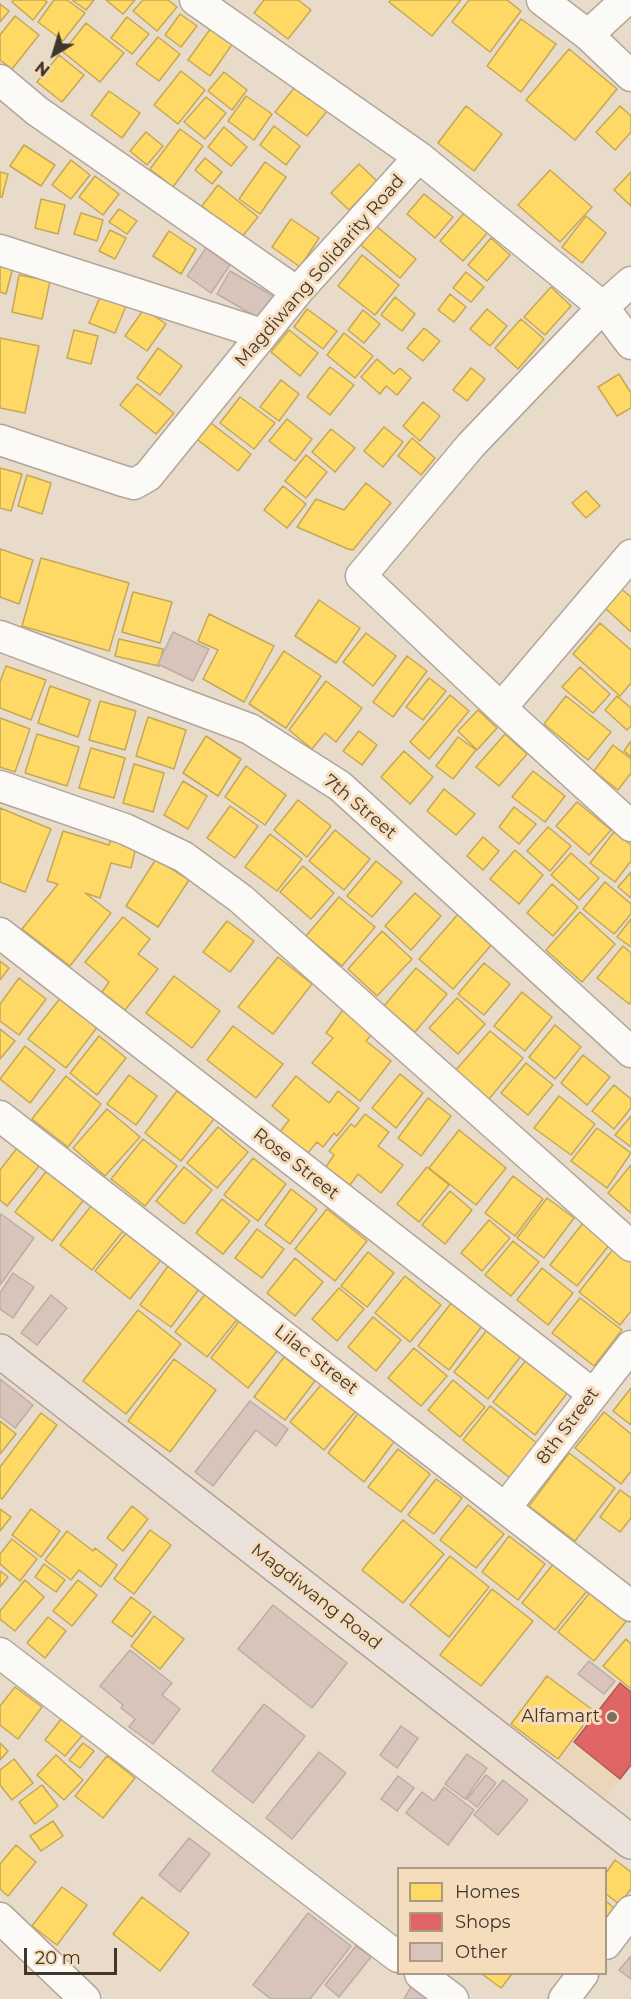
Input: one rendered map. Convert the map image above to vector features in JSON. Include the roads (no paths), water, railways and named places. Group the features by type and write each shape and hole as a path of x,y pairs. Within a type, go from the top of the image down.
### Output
{"main road":[{"name":"Magdiwang Road","path":"0,1352 631,1842"}],"street":[{"name":"Magdiwang Solidarity Road","path":"0,440 134,484 148,476 297,292 419,157 195,0"},
{"path":"542,0 588,35 631,76"},
{"path":"588,35 626,0"},
{"path":"0,80 37,111 297,292"},
{"path":"419,157 603,307 631,344"},
{"path":"0,250 262,334"},
{"path":"631,282 603,307 471,444 361,576 501,708 631,824"},
{"path":"501,708 631,555"},
{"name":"7th Street","path":"0,636 250,729 340,786 631,1052"},
{"path":"0,786 125,829 184,857 241,899 631,1246"},
{"name":"Rose Street","path":"0,933 593,1394"},
{"name":"Lilac Street","path":"0,1116 631,1606"},
{"name":"8th Street","path":"506,1508 631,1346"},
{"path":"0,1653 397,1955"},
{"path":"607,1943 631,1911"},
{"path":"0,1918 85,1999"},
{"path":"421,1975 453,1999"},
{"path":"564,1999 583,1975"}],"place":[{"name":"Alfamart","path":"612,1717"}]}
